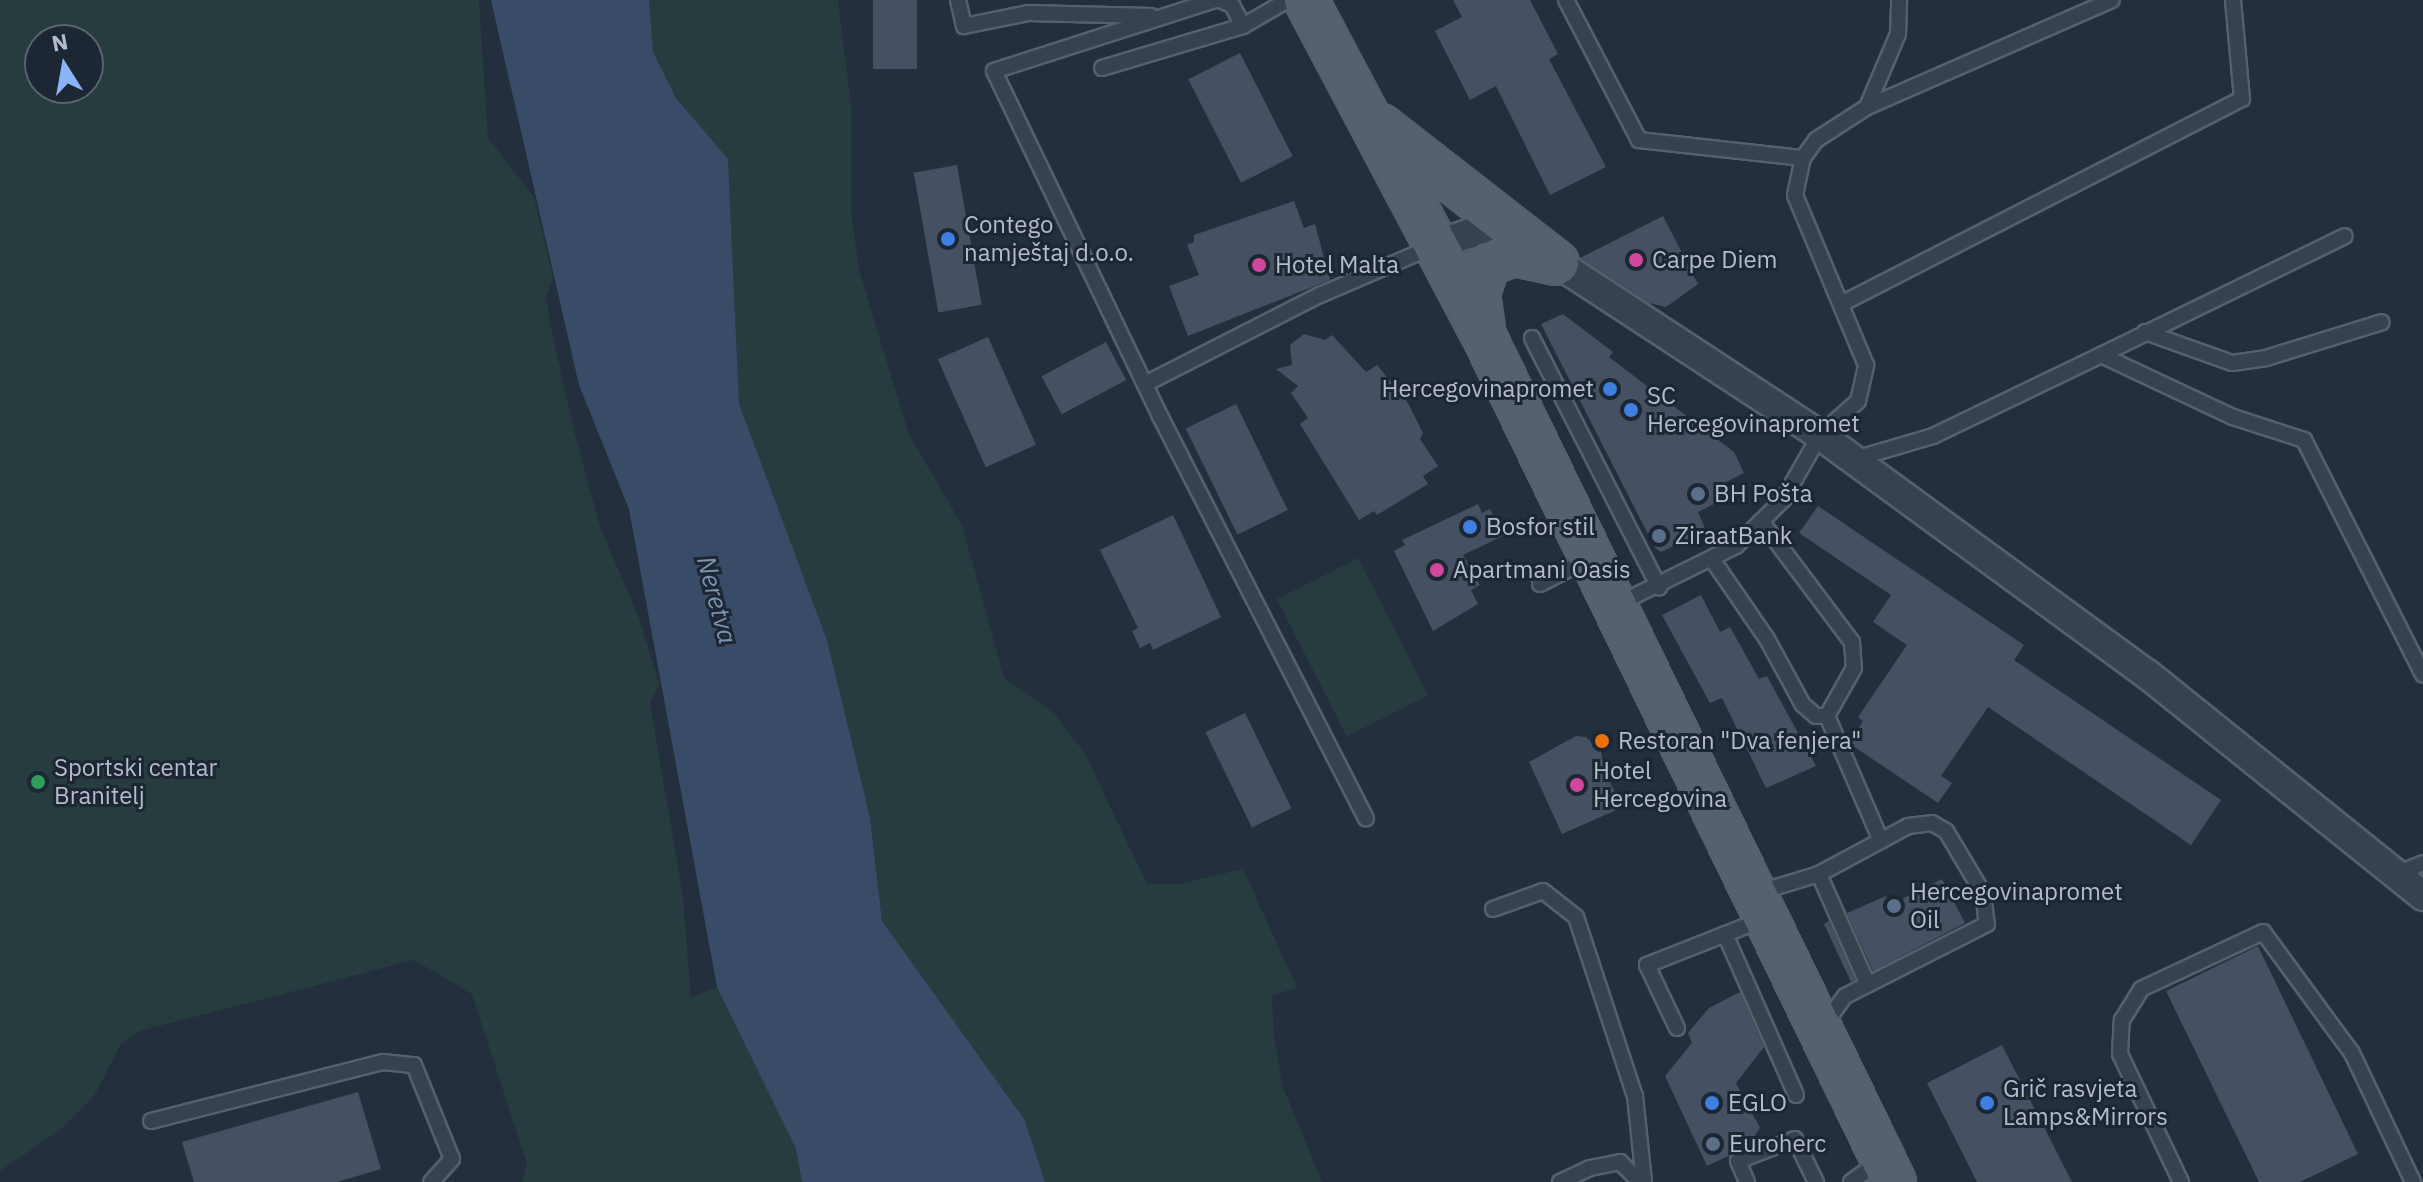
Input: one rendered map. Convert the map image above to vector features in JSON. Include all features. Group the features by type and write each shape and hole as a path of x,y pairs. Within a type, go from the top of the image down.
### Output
{"main road":[{"path":"1306,0 1483,334 1762,905 1821,1030 1876,1174"},
{"path":"1368,116 1557,263"},
{"path":"1483,334 1478,293 1488,264 1514,254 1557,263"}],"street":[{"path":"1436,245 1486,231 1557,263 1820,435 2147,674 2423,896"}],"lane":[{"path":"958,0 964,26 1028,13 1164,17"},
{"path":"1243,26 1232,5 1217,0 994,71 1145,384 1366,818"},
{"path":"1102,68 1243,26 1288,0"},
{"path":"1566,0 1639,140 1803,158"},
{"path":"1867,107 1898,34 1899,0"},
{"path":"1616,605 1659,587 1736,546 1783,500 1820,435 1858,401 1866,365 1799,210 1795,187 1803,158 1816,140 1867,107 2112,0"},
{"path":"1841,304 2242,99 2233,0"},
{"path":"1855,459 1933,436 2345,236"},
{"path":"1145,384 1320,295 1436,245"},
{"path":"2145,332 2232,363 2266,358 2382,322"},
{"path":"1532,338 1659,587"},
{"path":"2101,355 2233,417 2304,440 2423,675"},
{"path":"1761,521 1852,642 1854,668 1827,716"},
{"path":"1540,584 1592,557"},
{"path":"1712,559 1767,639 1803,705 1816,716 1827,716"},
{"path":"1827,716 1881,841"},
{"path":"1677,1028 1647,965 1725,934 1762,905 1908,826 1932,823 1946,831 1989,911 1987,924 1975,935 1845,996 1821,1030"},
{"path":"2396,874 2423,863"},
{"path":"1819,874 1868,985"},
{"path":"1493,909 1543,891 1576,917 1635,1096 1642,1182"},
{"path":"2181,1182 2120,1054 2122,1020 2141,989 2263,932 2352,1053 2413,1182"},
{"path":"1725,934 1796,1095"},
{"path":"151,1121 383,1062 414,1065 452,1159 431,1182"},
{"path":"1747,1182 1738,1161 1795,1139 1816,1182"},
{"path":"1560,1182 1590,1168 1620,1162 1642,1182"}],"green space":[{"path":"0,0 479,0 488,138 534,197 553,278 546,296 550,324 574,430 600,527 639,618 659,684 650,703 683,897 691,998 717,987 796,1149 802,1182 522,1182 527,1164 472,994 414,960 140,1031 121,1044 94,1096 61,1129 0,1171"},
{"path":"649,0 838,0 851,104 851,211 859,270 909,435 962,525 1004,678 1054,713 1084,752 1147,884 1180,884 1243,869 1297,988 1272,995 1274,1035 1282,1085 1322,1182 1045,1182 1023,1119 882,921 870,817 827,640 739,405 728,159 676,98 653,52"},
{"path":"1358,558 1428,695 1347,737 1277,599"}],"water":[{"name":"Neretva","path":"491,0 649,0 653,52 676,98 728,159 739,404 827,640 870,817 882,921 1024,1119 1045,1182 802,1182 796,1149 717,987 629,509 579,385"}],"building":[{"path":"873,0 917,0 917,69 873,69"},
{"path":"1453,0 1530,0 1558,54 1549,59 1606,167 1550,195 1496,86 1470,100 1435,31 1462,17"},
{"path":"1240,53 1293,156 1241,183 1188,79"},
{"name":"Contego namještaj d.o.o.","path":"957,165 982,305 938,312 914,173"},
{"name":"Hotel Malta","path":"1294,201 1304,228 1315,224 1330,280 1188,336 1169,286 1199,275 1187,245 1194,242 1194,235"},
{"name":"Carpe Diem","path":"1663,216 1698,284 1666,307 1649,303 1580,258"},
{"name":"SC Hercegovinapromet","path":"1563,314 1613,352 1609,357 1734,452 1744,473 1718,486 1724,499 1698,512 1706,531 1661,552 1655,548 1541,324"},
{"path":"1304,334 1325,340 1332,335 1366,372 1377,365 1408,403 1423,433 1420,439 1438,466 1423,476 1428,484 1377,515 1374,511 1359,520 1300,424 1308,418 1291,393 1298,386 1276,369 1292,365 1290,345"},
{"path":"988,337 1036,445 986,467 938,359"},
{"path":"1106,342 1126,380 1062,414 1042,376"},
{"path":"1236,404 1288,510 1237,535 1186,429"},
{"path":"1478,504 1482,513 1490,509 1503,536 1463,555 1480,585 1471,590 1478,604 1433,631 1394,551 1405,545 1402,540"},
{"path":"1818,506 2024,645 2014,660 2221,800 2191,845 1988,707 1941,776 1952,783 1938,803 1850,744 1863,721 1858,717 1907,645 1873,622 1891,595 1799,533"},
{"path":"1173,515 1221,617 1153,650 1150,643 1140,648 1132,631 1138,628 1100,550"},
{"path":"1701,595 1720,632 1730,627 1759,679 1767,676 1816,766 1766,788 1722,698 1710,703 1662,615"},
{"path":"1245,713 1291,808 1252,828 1205,732"},
{"name":"Hotel Hercegovina","path":"1576,736 1586,737 1601,751 1605,773 1623,807 1562,834 1529,762"},
{"path":"1942,879 1965,923 1873,971 1847,913 1886,896 1890,905"},
{"path":"1829,921 1855,980 1851,982 1824,924"},
{"path":"2258,946 2358,1154 2300,1182 2259,1182 2166,991"},
{"name":"EGLO","path":"1740,992 1764,1047 1736,1083 1760,1128 1747,1147 1707,1166 1665,1076 1692,1043 1688,1033 1709,1008"},
{"path":"2002,1045 2072,1182 1977,1182 1927,1083"},
{"path":"358,1092 381,1169 337,1182 194,1182 182,1142"}],"place":[{"name":"Contego namještaj d.o.o.","path":"948,239"},
{"name":"Carpe Diem","path":"1636,260"},
{"name":"Hotel Malta","path":"1259,265"},
{"name":"Hercegovinapromet","path":"1610,389"},
{"name":"SC Hercegovinapromet","path":"1631,410"},
{"name":"BH Pošta","path":"1698,494"},
{"name":"Bosfor stil","path":"1470,527"},
{"name":"ZiraatBank","path":"1659,536"},
{"name":"Apartmani Oasis","path":"1437,570"},
{"name":"Restoran \"Dva fenjera\"","path":"1602,741"},
{"name":"Sportski centar Branitelj","path":"38,782"},
{"name":"Hotel Hercegovina","path":"1577,785"},
{"name":"Hercegovinapromet Oil","path":"1894,906"},
{"name":"EGLO","path":"1712,1103"},
{"name":"Grič rasvjeta Lamps&Mirrors","path":"1987,1103"},
{"name":"Euroherc","path":"1713,1144"}]}
